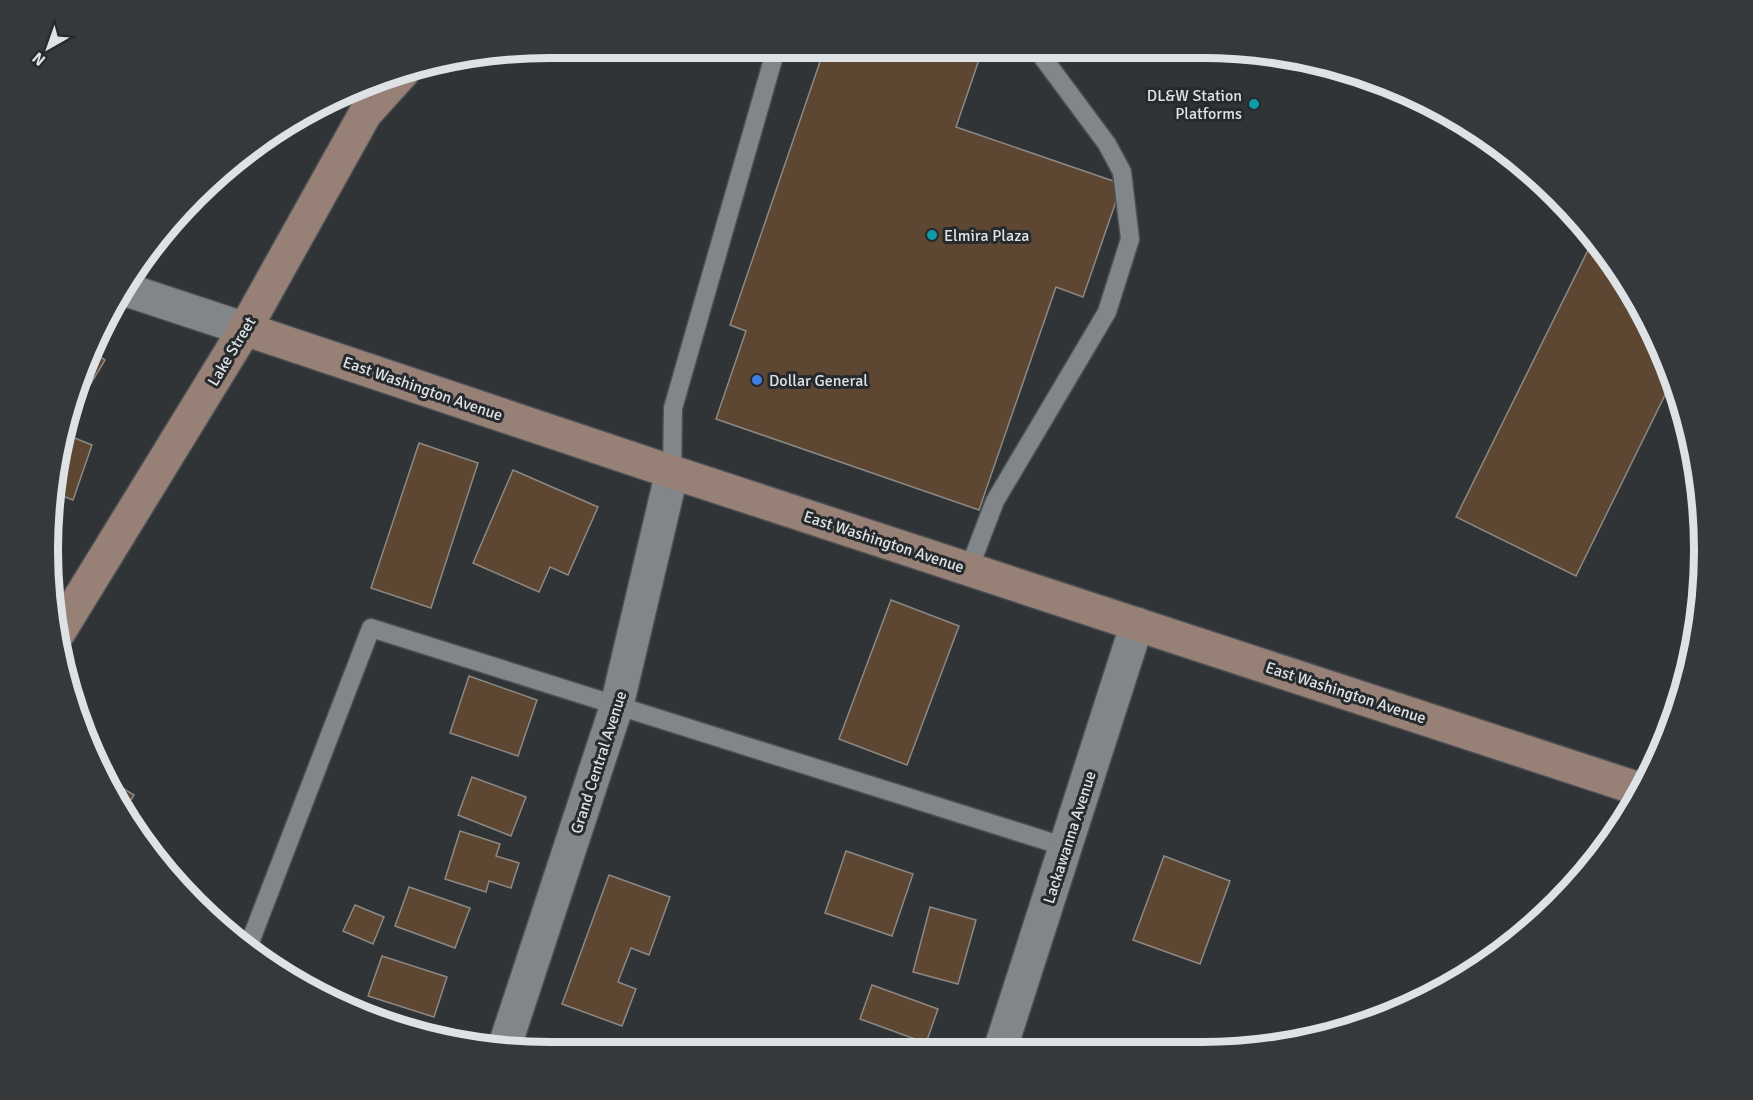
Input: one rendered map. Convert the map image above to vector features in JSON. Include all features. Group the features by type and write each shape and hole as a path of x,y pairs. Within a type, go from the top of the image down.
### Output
{"street":[{"name":"Lake Street","path":"64,623 245,329 365,114 391,85"},
{"name":"East Washington Avenue","path":"132,292 672,472 1634,787"},
{"name":"Grand Central Avenue","path":"507,1039 617,705 672,472"},
{"name":"Lackawanna Avenue","path":"1003,1042 1137,624"}],"lane":[{"path":"672,472 673,408 773,58"},
{"path":"969,569 994,501 1107,312 1130,239 1122,172 1107,144 1043,58"},
{"path":"251,940 371,628 1066,847"}],"building":[{"name":"Elmira Plaza","path":"821,58 980,58 956,127 1122,184 1083,297 1056,287 979,510 716,419 746,331 730,325"},
{"path":"1590,247 1629,304 1657,362 1667,390 1576,576 1456,517"},
{"path":"99,356 105,360 84,395"},
{"path":"72,437 92,445 73,500 62,496"},
{"path":"419,443 478,463 431,608 371,588"},
{"path":"513,470 598,507 568,575 550,567 539,592 473,563"},
{"path":"891,600 959,626 907,765 839,739"},
{"path":"469,676 537,700 518,756 450,733"},
{"path":"472,777 526,797 511,836 458,815"},
{"path":"119,786 134,795 129,803"},
{"path":"460,831 500,844 496,856 519,863 511,888 489,881 486,892 445,879"},
{"path":"846,851 913,874 892,936 825,913"},
{"path":"1164,856 1230,881 1200,964 1133,940"},
{"path":"609,875 670,897 649,955 631,948 618,982 636,989 622,1026 562,1004"},
{"path":"409,887 470,908 455,948 395,926"},
{"path":"355,905 384,917 373,944 343,931"},
{"path":"930,907 976,920 958,984 913,972"},
{"path":"382,956 447,977 434,1017 368,996"},
{"path":"872,985 938,1009 926,1042 860,1019"}],"place":[{"name":"DL&W Station Platforms","path":"1254,104"},
{"name":"Elmira Plaza","path":"932,235"},
{"name":"Dollar General","path":"757,380"}]}
